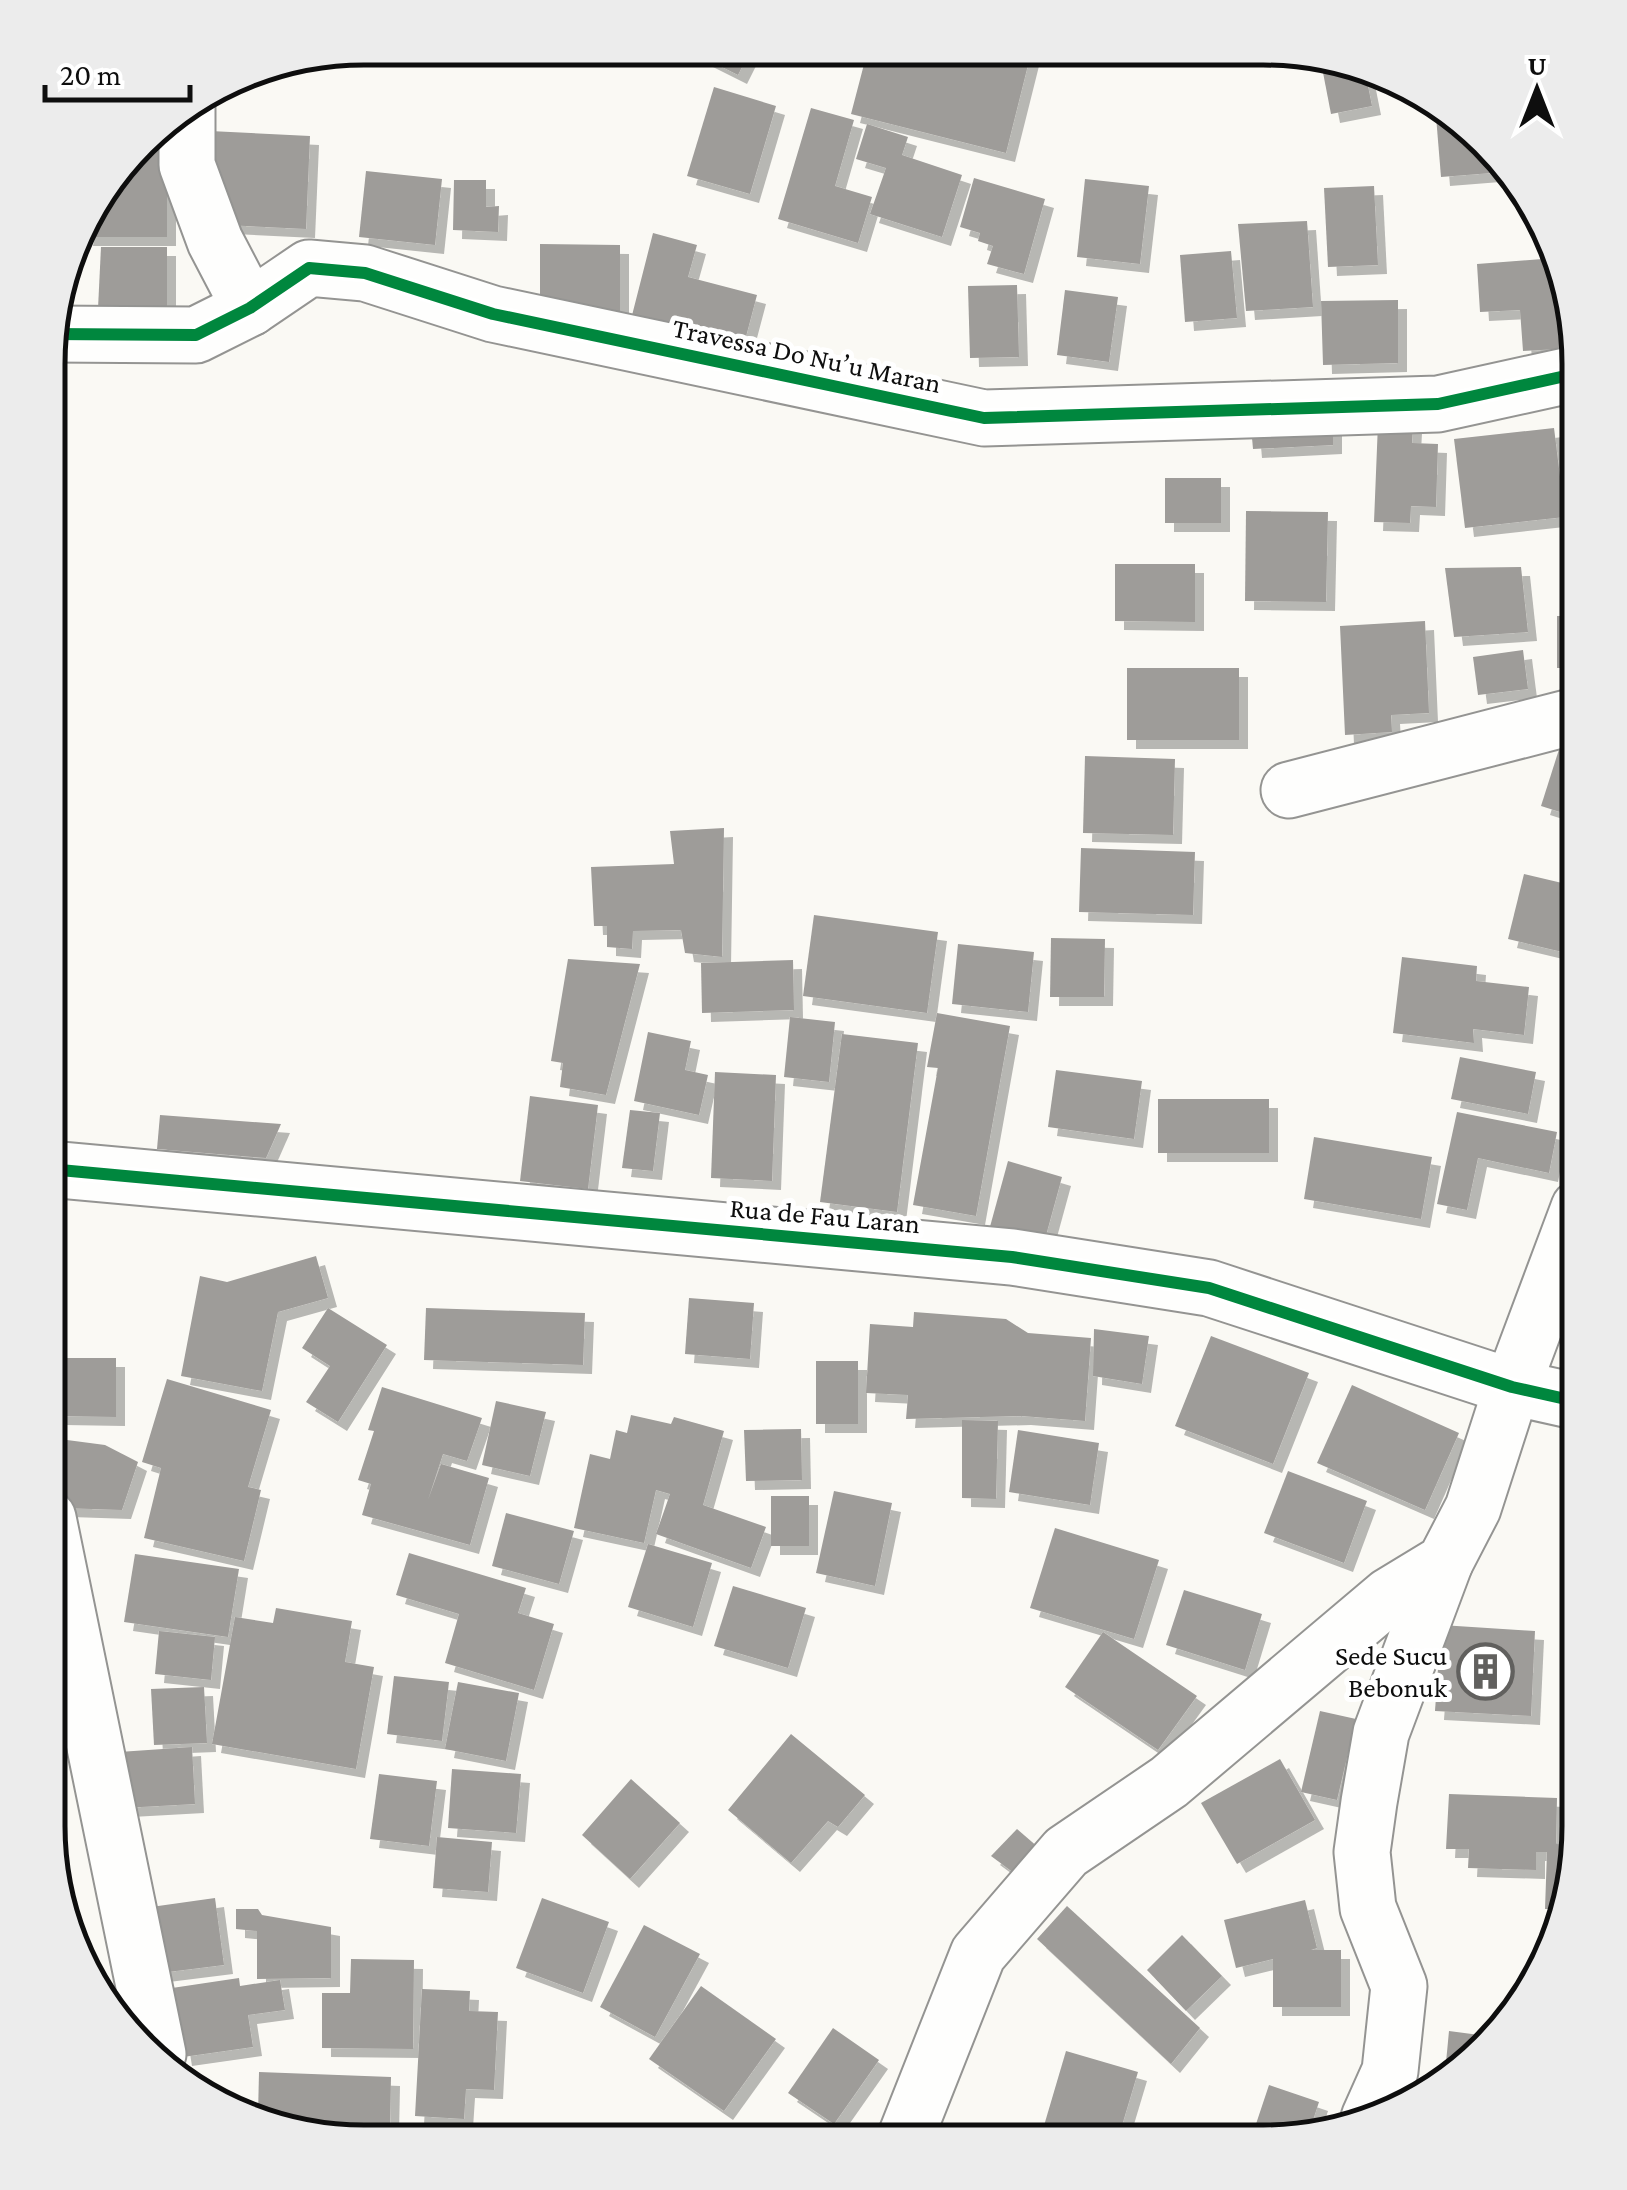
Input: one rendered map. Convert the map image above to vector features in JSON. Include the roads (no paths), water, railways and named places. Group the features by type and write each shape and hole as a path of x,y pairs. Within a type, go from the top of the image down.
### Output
{"street":[{"path":"187,124 186,165 214,240 250,308"},
{"name":"Travessa Do Nu’u Maran","path":"67,334 196,334 250,308 309,268 365,273 493,314 984,418 1438,404 1562,377"},
{"path":"1290,790 1562,719"},
{"name":"Rua de Fau Laran","path":"65,1170 1012,1257 1209,1288 1512,1387 1561,1398"},
{"path":"1376,2102 1390,2071 1399,1986 1368,1908 1362,1852 1382,1732 1444,1562 1472,1508 1561,1255"},
{"path":"911,2125 978,1954 1066,1852 1169,1782 1388,1596 1444,1562"},
{"path":"65,1601 155,2039"}],"place":[{"name":"Sede Sucu Bebonuk","path":"1486,1671"}]}
